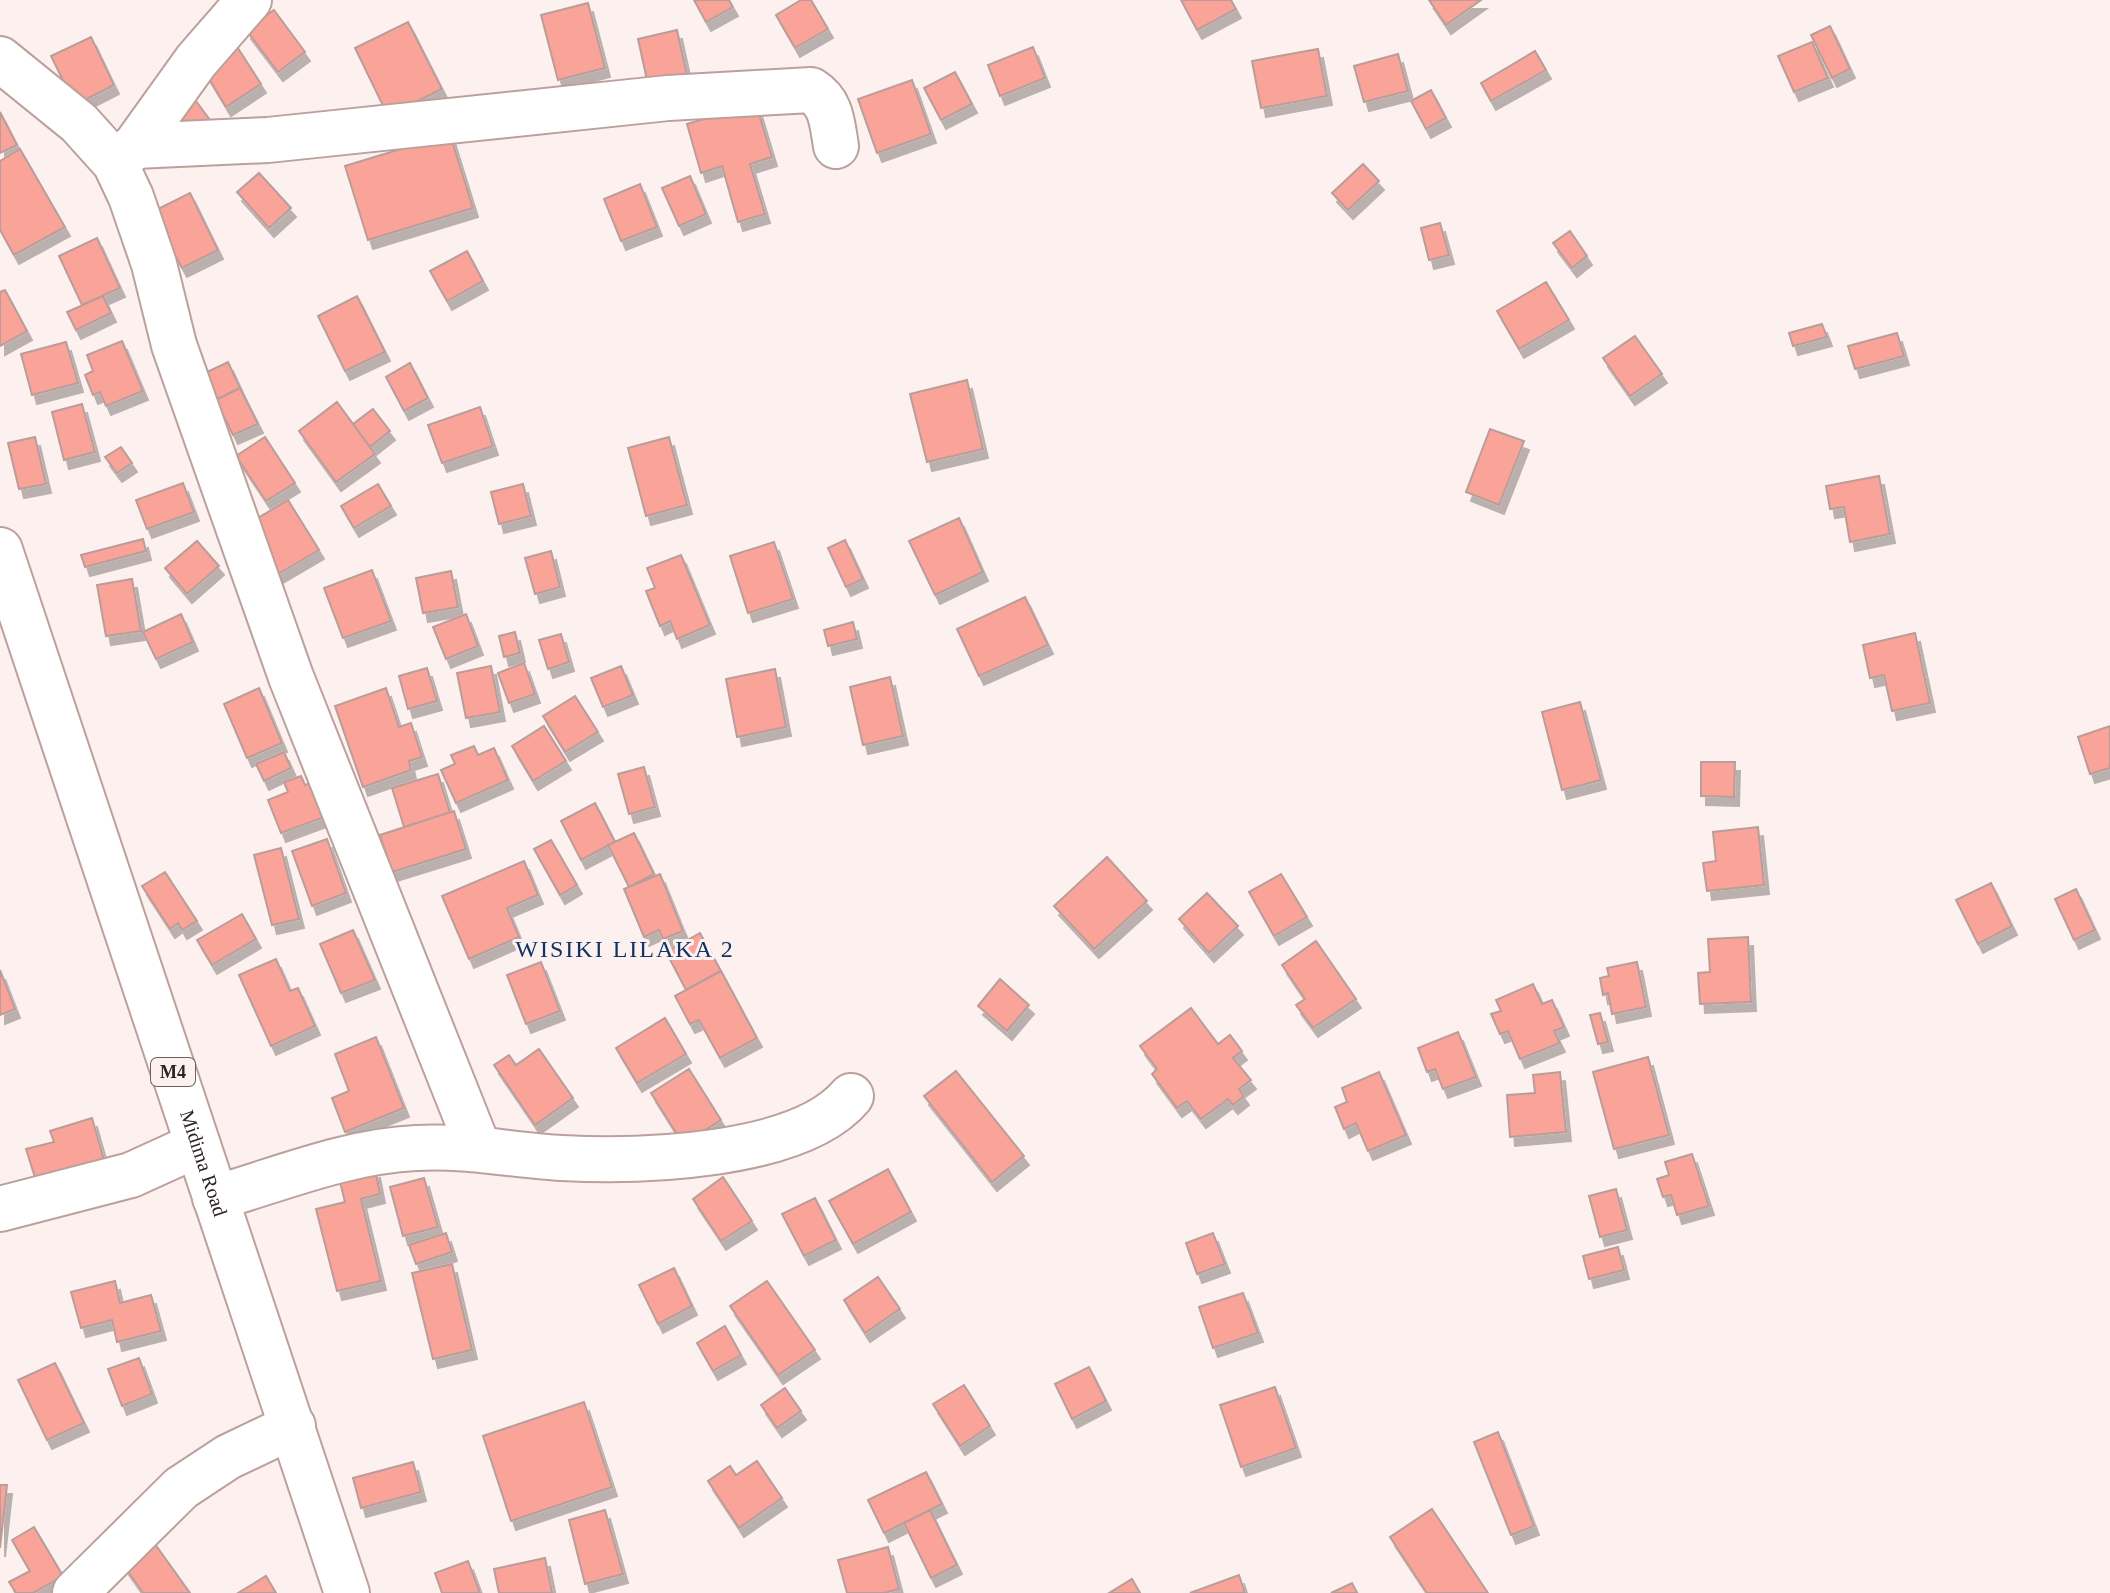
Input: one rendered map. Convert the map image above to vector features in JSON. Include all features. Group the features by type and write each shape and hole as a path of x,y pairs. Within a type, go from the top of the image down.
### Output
{"street":[{"path":"125,154 196,61 249,0"},
{"path":"0,59 79,123 125,154 668,98 811,90 823,97 829,109 836,146"},
{"path":"125,154 174,345 291,677 478,1147"},
{"name":"Midima Road","path":"0,550 11,610 197,1145 347,1593"},
{"path":"215,1198 337,1162 412,1148 478,1147 563,1158 681,1155 790,1136 828,1119 851,1096"},
{"path":"0,1209 131,1175 197,1145"},
{"path":"75,1593 181,1488 228,1457 293,1426"}],"building":[{"path":"694,0 729,0 733,7 706,22"},
{"path":"801,0 811,0 828,29 795,48 776,15"},
{"path":"1181,0 1231,0 1236,9 1197,30"},
{"path":"1429,0 1481,0 1446,25"},
{"path":"588,3 605,68 558,80 541,15"},
{"path":"274,10 305,52 278,72 246,30"},
{"path":"408,22 442,89 388,116 355,48"},
{"path":"1830,26 1850,69 1832,78 1811,35"},
{"path":"677,30 688,80 649,89 638,39"},
{"path":"91,37 114,85 75,105 51,56"},
{"path":"234,42 261,84 226,107 200,64"},
{"path":"1812,42 1828,78 1794,92 1778,56"},
{"path":"1033,47 1045,78 1000,96 988,65"},
{"path":"1318,49 1327,96 1261,108 1252,61"},
{"path":"1535,51 1546,70 1491,101 1481,83"},
{"path":"1398,54 1408,91 1364,102 1354,66"},
{"path":"955,72 972,104 941,120 924,88"},
{"path":"912,80 931,134 877,153 858,99"},
{"path":"1431,90 1446,118 1426,129 1411,101"},
{"path":"193,97 210,120 185,137 170,114"},
{"path":"756,104 772,157 750,164 765,214 738,222 722,166 701,173 687,124"},
{"path":"0,112 17,145 0,153"},
{"path":"450,134 473,208 368,240 345,166"},
{"path":"20,149 65,227 14,255 0,230 0,161"},
{"path":"1363,164 1379,181 1348,210 1332,193"},
{"path":"259,173 291,208 269,228 237,192"},
{"path":"690,176 706,214 679,226 662,188"},
{"path":"640,184 657,227 621,241 604,199"},
{"path":"190,193 218,250 182,268 173,251 167,254 157,235 167,230 156,210"},
{"path":"1440,223 1449,255 1429,260 1421,228"},
{"path":"1570,231 1587,256 1572,268 1553,243"},
{"path":"97,238 120,288 82,305 59,256"},
{"path":"467,251 483,281 447,301 430,271"},
{"path":"1546,282 1569,320 1519,349 1497,311"},
{"path":"5,290 27,331 0,346 0,292"},
{"path":"103,296 111,313 76,330 67,312"},
{"path":"357,296 385,352 345,371 318,316"},
{"path":"1822,324 1827,337 1793,346 1789,333"},
{"path":"1897,333 1904,356 1855,369 1848,346"},
{"path":"1635,336 1662,374 1630,396 1603,358"},
{"path":"122,341 143,391 106,406 100,392 93,395 85,375 93,371 87,355"},
{"path":"66,342 78,383 32,395 21,354"},
{"path":"228,362 240,388 216,400 203,374"},
{"path":"410,363 428,398 404,411 386,377"},
{"path":"967,380 983,449 927,462 910,394"},
{"path":"240,388 258,424 233,435 216,400"},
{"path":"337,402 375,454 336,482 299,431"},
{"path":"82,404 95,452 64,460 52,412"},
{"path":"480,407 493,446 442,463 428,425"},
{"path":"373,409 390,431 370,447 353,424"},
{"path":"1490,429 1524,441 1499,505 1466,492"},
{"path":"35,437 46,484 19,489 8,443"},
{"path":"265,437 295,483 266,501 236,456"},
{"path":"669,437 687,505 646,516 628,448"},
{"path":"121,447 132,463 117,473 105,457"},
{"path":"1879,476 1890,534 1850,542 1844,507 1830,509 1826,486"},
{"path":"183,483 194,512 147,529 136,500"},
{"path":"378,484 391,506 354,528 341,506"},
{"path":"523,484 531,516 499,524 491,492"},
{"path":"288,500 319,550 273,577 243,527"},
{"path":"959,518 983,572 935,595 909,541"},
{"path":"143,539 146,551 85,567 81,555"},
{"path":"845,540 863,579 846,587 828,548"},
{"path":"197,541 219,566 187,594 165,568"},
{"path":"774,542 793,599 748,613 730,556"},
{"path":"551,551 560,587 535,594 525,558"},
{"path":"681,555 710,625 677,639 670,621 660,626 646,591 655,588 647,568"},
{"path":"372,570 391,621 343,638 324,588"},
{"path":"451,571 458,607 423,613 416,578"},
{"path":"132,579 141,631 106,636 97,585"},
{"path":"1025,597 1048,645 979,676 957,629"},
{"path":"181,614 193,642 156,659 143,632"},
{"path":"466,614 478,646 446,659 433,627"},
{"path":"853,622 857,639 828,646 824,630"},
{"path":"515,632 520,653 504,657 499,636"},
{"path":"1915,633 1930,703 1892,711 1884,675 1870,678 1863,645"},
{"path":"561,634 569,662 548,669 539,640"},
{"path":"524,663 535,694 509,703 498,673"},
{"path":"491,666 500,712 466,718 457,673"},
{"path":"621,666 633,695 603,707 591,678"},
{"path":"427,668 437,701 408,709 399,676"},
{"path":"775,669 786,727 737,737 726,679"},
{"path":"890,677 903,736 863,745 850,687"},
{"path":"259,688 282,743 247,758 224,704"},
{"path":"386,688 399,727 411,723 422,757 409,761 411,770 363,787 335,706"},
{"path":"575,696 598,732 565,752 543,716"},
{"path":"1580,702 1601,780 1562,790 1542,712"},
{"path":"544,726 566,761 533,781 512,746"},
{"path":"2110,726 2110,768 2090,774 2078,737"},
{"path":"474,746 478,755 494,748 508,780 456,803 441,770 455,764 451,755"},
{"path":"284,752 291,768 264,781 256,764"},
{"path":"1701,762 1735,762 1734,797 1701,796"},
{"path":"644,767 655,807 629,814 618,774"},
{"path":"438,774 450,813 404,827 392,788"},
{"path":"301,776 305,785 313,782 327,816 281,833 268,800 288,792 284,782"},
{"path":"595,803 615,842 581,860 561,821"},
{"path":"454,811 466,849 392,872 380,835"},
{"path":"1758,827 1764,885 1707,891 1703,863 1716,861 1713,832"},
{"path":"634,833 654,874 629,887 608,845"},
{"path":"327,839 346,893 312,906 292,851"},
{"path":"551,840 577,885 560,895 534,849"},
{"path":"281,848 299,919 272,925 254,855"},
{"path":"1107,857 1147,901 1094,949 1054,906"},
{"path":"524,861 538,895 507,908 519,937 469,959 442,896"},
{"path":"165,872 197,921 182,930 178,923 170,929 142,886"},
{"path":"660,874 683,931 663,939 659,930 644,937 624,889"},
{"path":"1281,874 1307,917 1274,936 1249,892"},
{"path":"1991,883 2012,926 1978,944 1956,900"},
{"path":"2076,889 2095,930 2074,940 2055,899"},
{"path":"1207,893 1238,926 1209,953 1179,919"},
{"path":"242,914 256,939 212,965 197,940"},
{"path":"353,930 375,980 341,993 320,944"},
{"path":"700,933 721,971 686,990 666,952"},
{"path":"1748,937 1751,1002 1700,1004 1698,973 1710,972 1708,939"},
{"path":"1316,941 1356,999 1313,1028 1296,1005 1305,999 1282,965"},
{"path":"276,959 290,991 298,988 315,1026 271,1046 239,975"},
{"path":"541,962 560,1011 526,1024 507,975"},
{"path":"1637,962 1646,1007 1612,1014 1608,993 1603,995 1600,978 1609,976 1607,968"},
{"path":"0,970 15,1009 0,1015"},
{"path":"721,971 757,1038 720,1058 699,1020 690,1024 675,996"},
{"path":"1000,979 1029,1005 1007,1031 978,1006"},
{"path":"1533,984 1542,1004 1552,1000 1564,1027 1554,1031 1560,1043 1520,1059 1508,1031 1500,1034 1491,1014 1501,1011 1496,1000"},
{"path":"1191,1008 1218,1044 1230,1035 1242,1051 1233,1058 1251,1080 1239,1089 1244,1096 1233,1105 1228,1099 1201,1119 1187,1101 1177,1108 1152,1074 1157,1069 1140,1046"},
{"path":"1600,1013 1608,1042 1598,1044 1590,1015"},
{"path":"665,1018 686,1054 637,1083 616,1048"},
{"path":"1458,1032 1476,1077 1443,1089 1435,1069 1427,1072 1418,1048"},
{"path":"376,1037 404,1108 345,1132 332,1098 349,1091 335,1054"},
{"path":"539,1049 573,1098 535,1125 494,1065 509,1055 516,1065"},
{"path":"1648,1057 1669,1135 1614,1149 1593,1072"},
{"path":"689,1069 721,1120 683,1144 651,1093"},
{"path":"956,1071 1024,1156 992,1182 924,1096"},
{"path":"1379,1072 1406,1135 1368,1151 1356,1123 1344,1129 1335,1107 1347,1102 1342,1088"},
{"path":"1560,1072 1566,1132 1510,1137 1507,1095 1535,1093 1533,1075"},
{"path":"92,1118 106,1167 38,1187 26,1149 54,1142 50,1131"},
{"path":"1692,1154 1709,1206 1677,1215 1671,1195 1663,1197 1657,1179 1669,1175 1665,1162"},
{"path":"375,1169 380,1194 361,1199 381,1281 337,1291 316,1209 345,1202 339,1178"},
{"path":"888,1169 911,1212 853,1244 829,1201"},
{"path":"723,1177 752,1221 721,1241 693,1199"},
{"path":"424,1178 438,1227 403,1236 390,1187"},
{"path":"1616,1189 1627,1230 1600,1237 1589,1196"},
{"path":"815,1198 836,1240 804,1256 782,1214"},
{"path":"446,1233 452,1252 416,1264 409,1245"},
{"path":"1213,1233 1225,1264 1197,1274 1186,1243"},
{"path":"1618,1247 1624,1270 1589,1279 1583,1256"},
{"path":"452,1264 472,1350 433,1359 412,1273"},
{"path":"674,1268 692,1306 658,1324 639,1285"},
{"path":"878,1277 900,1309 865,1333 844,1300"},
{"path":"115,1281 120,1303 151,1295 161,1331 117,1342 112,1320 81,1328 71,1292"},
{"path":"767,1281 815,1350 778,1375 730,1306"},
{"path":"1243,1293 1258,1333 1213,1348 1199,1307"},
{"path":"725,1326 741,1355 713,1371 697,1343"},
{"path":"139,1358 152,1394 122,1406 108,1369"},
{"path":"55,1363 84,1423 47,1440 18,1380"},
{"path":"1089,1367 1106,1401 1072,1419 1055,1384"},
{"path":"964,1385 990,1426 960,1446 933,1404"},
{"path":"1275,1387 1296,1448 1241,1467 1220,1405"},
{"path":"785,1388 801,1411 777,1428 761,1405"},
{"path":"584,1402 612,1487 511,1521 483,1436"},
{"path":"1498,1432 1534,1526 1511,1535 1474,1442"},
{"path":"757,1461 782,1498 739,1528 708,1481 730,1466 736,1475"},
{"path":"413,1462 421,1492 361,1508 353,1478"},
{"path":"926,1472 942,1504 884,1533 868,1500"},
{"path":"0,1485 7,1485 0,1548"},
{"path":"1432,1509 1488,1593 1427,1593 1390,1537"},
{"path":"605,1510 623,1574 585,1584 569,1520"},
{"path":"930,1510 957,1565 931,1578 904,1523"},
{"path":"34,1527 63,1576 33,1593 16,1593 9,1582 30,1571 12,1540"},
{"path":"155,1544 190,1593 143,1593 124,1566"},
{"path":"888,1547 899,1589 884,1593 847,1593 838,1560"},
{"path":"545,1558 552,1593 499,1593 494,1569"},
{"path":"468,1561 480,1593 442,1593 435,1573"},
{"path":"1239,1575 1245,1593 1190,1593"},
{"path":"266,1576 276,1593 238,1593"},
{"path":"1132,1579 1140,1593 1109,1593"},
{"path":"1352,1583 1357,1593 1331,1593"}],"district":[{"name":"WISIKI LILAKA 2","path":"625,949"}]}
